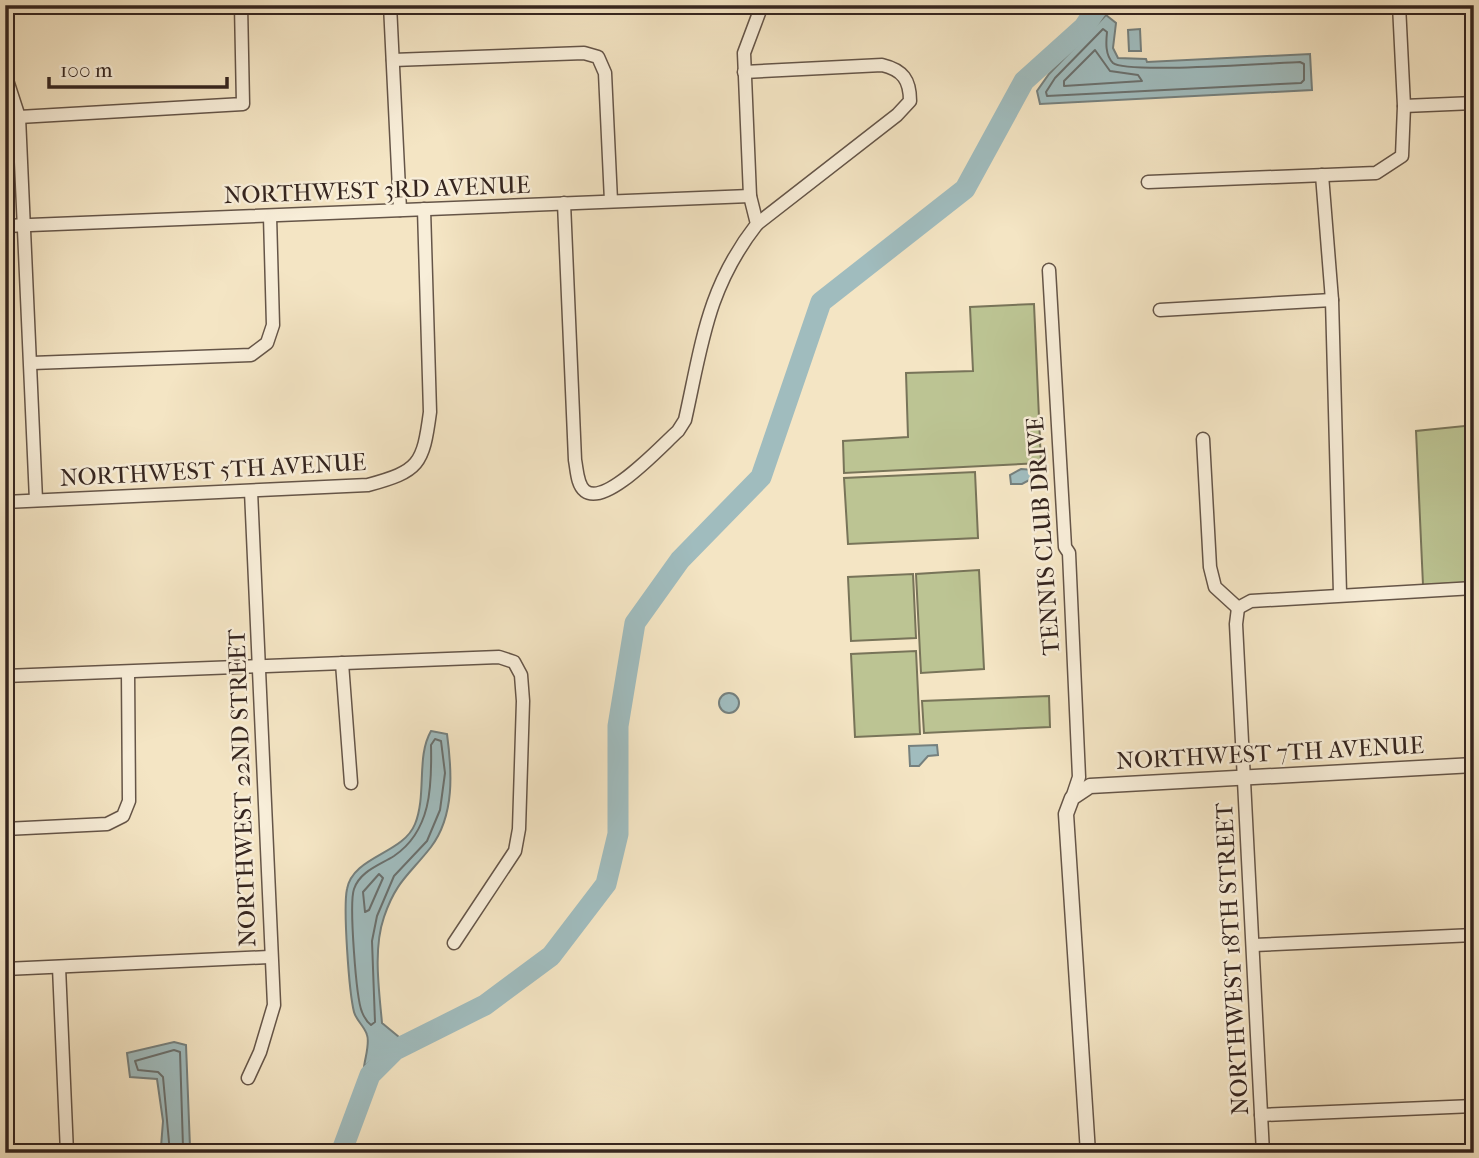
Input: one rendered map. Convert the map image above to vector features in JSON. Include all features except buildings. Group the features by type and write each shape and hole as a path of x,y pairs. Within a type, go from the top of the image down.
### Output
{"street":[{"path":"19,117 243,104 241,5"},
{"path":"390,5 400,211"},
{"path":"757,224 750,197 744,53 762,5"},
{"path":"1148,182 1376,173 1390,166 1402,156 1404,106 1399,5"},
{"path":"393,60 584,54 598,57 605,73 611,201"},
{"path":"564,203 575,460 579,482 586,492 598,495 613,489 678,431 685,421 712,300 734,254 757,224 897,115 910,101 908,80 896,69 882,65 744,72"},
{"path":"5,74 19,117 26,226 36,500"},
{"path":"1404,106 1474,103"},
{"path":"1322,175 1332,300 1340,593"},
{"name":"NORTHWEST 3RD AVENUE","path":"5,226 750,197"},
{"name":"NORTHWEST 5TH AVENUE","path":"5,502 368,485 402,476 418,463 427,438 430,412 424,209"},
{"path":"32,363 251,355 267,343 273,325 270,216"},
{"name":"TENNIS CLUB DRIVE","path":"1049,270 1058,452 1065,547 1069,553 1079,777 1072,798"},
{"path":"1160,310 1332,300"},
{"path":"1203,439 1210,566 1215,587 1238,608 1251,601 1340,593 1474,588"},
{"name":"NORTHWEST 22ND STREET","path":"248,1078 260,1052 274,1005 251,491"},
{"name":"NORTHWEST 18TH STREET","path":"1238,608 1236,624 1263,1153"},
{"path":"5,676 499,657 514,662 521,675 523,701 519,829 515,851 454,943"},
{"path":"342,663 351,783"},
{"path":"5,829 107,824 123,816 129,802 128,672"},
{"name":"NORTHWEST 7TH AVENUE","path":"1072,798 1090,786 1474,765"},
{"path":"1072,798 1066,814 1088,1153"},
{"path":"1254,945 1474,935"},
{"path":"5,969 270,957"},
{"path":"59,967 68,1153"},
{"path":"1261,1115 1474,1106"}],"green space":[{"path":"1034,304 1041,463 844,473 843,441 908,437 906,373 973,371 970,307"},
{"path":"1474,425 1474,582 1423,585 1416,431"},
{"path":"975,472 978,538 848,544 844,478"},
{"path":"979,570 984,669 921,673 916,574"},
{"path":"913,574 916,638 851,641 848,577"},
{"path":"916,651 920,734 855,737 851,654"},
{"path":"1049,696 1050,727 924,733 922,701"}],"water":[{"path":"1106,15 1116,23 1113,48 1118,58 1146,59 1147,62 1310,54 1312,90 1040,104 1037,91 1049,74"},
{"path":"1140,29 1141,51 1129,51 1128,30"},
{"path":"1021,469 1034,470 1035,477 1022,484 1011,484 1010,475"},
{"path":"729,693 736,696 739,703 736,710 729,713 722,710 719,703 722,696"},
{"path":"431,731 447,734 450,763 448,807 439,834 399,886 384,917 378,956 382,1023 399,1037 364,1067 368,1038 355,1015 352,1002 346,931 347,889 358,869 400,842 415,824 419,812 424,752"},
{"path":"937,745 938,755 928,756 919,766 910,766 909,746"},
{"path":"174,1042 186,1045 190,1147 196,1153 165,1153 161,1147 163,1121 157,1079 130,1077 127,1053"}],"waterway":[{"path":"341,1153 370,1075 395,1050 485,1005 551,956 606,884 618,834 618,726 635,623 680,560 761,477 821,302 965,189 1024,81 1084,27 1099,5"}]}
